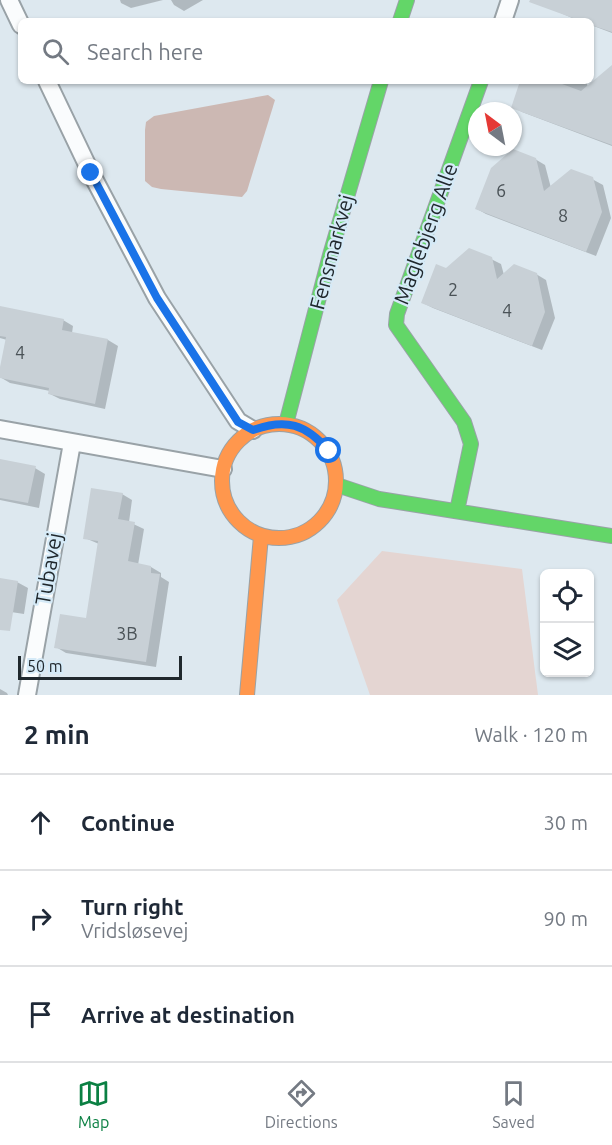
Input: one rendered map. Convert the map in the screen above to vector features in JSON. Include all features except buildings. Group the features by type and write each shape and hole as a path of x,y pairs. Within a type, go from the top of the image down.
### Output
{"street":[{"path":"9,0 18,19"},
{"path":"401,18 407,0"},
{"path":"504,18 510,0"},
{"path":"49,84 91,173 157,298 238,422 253,430"},
{"name":"Fensmarkvej","path":"286,424 330,255 380,84"},
{"name":"Maglebjerg Alle","path":"457,511 471,444 464,422 396,325 397,314 480,84"},
{"path":"269,424 286,424 303,428 318,438 329,451 336,467 337,484 333,502 324,517 312,529 296,537 278,539 261,536 246,528 234,517 225,502 222,486 223,469 229,453 239,440 253,430 269,424"},
{"path":"0,429 223,469"},
{"name":"Tubavej","path":"27,695 72,443"},
{"path":"337,484 379,499 612,536"},
{"path":"247,695 261,536"}],"shaded area":[{"path":"268,95 275,100 247,191 242,197 161,189 152,187 145,181 146,122 154,116"},
{"path":"382,551 522,569 538,695 370,695 337,600"}],"traffic: fast":[{"path":"401,18 407,0"},
{"path":"286,424 330,255 380,84"},
{"path":"457,511 471,444 464,422 396,325 397,314 480,84"},
{"path":"337,485 379,499 612,536"}],"traffic: slow":[{"path":"279,424 301,428 320,440 332,459 336,481 332,503 320,522 301,534 279,538 257,534 238,522 226,503 222,481 226,459 238,440 257,428 279,424"},
{"path":"247,695 261,536"}],"route":[{"path":"91,173 157,298 238,422 253,430 269,424 286,424 303,428 318,438 329,451"}]}
